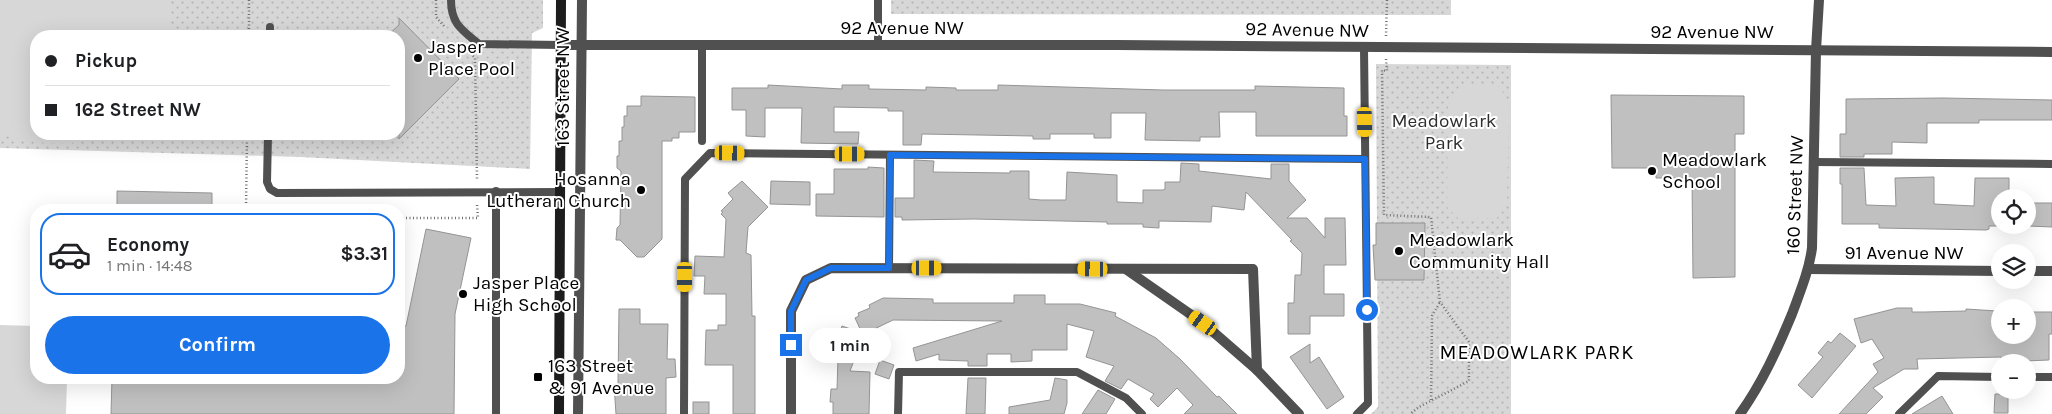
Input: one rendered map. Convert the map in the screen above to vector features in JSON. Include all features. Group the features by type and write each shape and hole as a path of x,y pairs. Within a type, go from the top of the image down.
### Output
{"main road":[{"name":"163 Street NW","path":"559,414 561,0"}],"street":[{"name":"163 Street NW","path":"578,414 582,0"},
{"name":"160 Street NW","path":"1740,414 1754,394 1775,355 1809,269 1812,248 1816,50 1819,0"},
{"name":"92 Avenue NW","path":"561,45 702,44 2052,52"},
{"path":"790,414 791,311 806,280 831,268 1253,269 1258,370"},
{"name":"91 Avenue NW","path":"1809,269 1991,271"},
{"path":"1127,270 1203,323 1258,370 1299,414"},
{"path":"2036,271 2052,271"}],"lane":[{"path":"451,0 451,14 458,26 479,44 561,45"},
{"path":"878,0 878,45"},
{"path":"702,44 702,141"},
{"path":"1357,414 1368,404 1364,48"},
{"path":"268,140 267,182 270,189 277,193 560,192"},
{"path":"684,414 685,179 710,153 1365,159"},
{"path":"889,268 890,155"},
{"path":"1815,162 2052,164"},
{"path":"496,191 496,414"},
{"path":"898,414 899,372 1077,372 1126,398 1142,414"},
{"path":"1899,414 1938,376 1991,377"},
{"path":"2036,377 2052,377"}],"path":[{"path":"249,0 249,30"},
{"path":"436,0 436,17 449,31"},
{"path":"1387,0 1387,71 1382,70 1384,215 1430,217 1440,302 1468,342 1469,381 1419,406 1410,414"},
{"path":"405,218 478,218 474,58 462,45"},
{"path":"246,204 247,140"},
{"path":"1431,400 1432,316 1440,302"}],"green space":[{"path":"0,0 543,0 543,28 532,33 530,169 301,157 0,148"},
{"path":"0,0 169,0 169,30 30,30 30,140 92,140 72,143 43,143 0,134"},
{"path":"891,0 1451,0 1451,15 891,14"},
{"name":"Meadowlark Park","path":"1376,64 1511,65 1511,414 1371,414 1378,407"},
{"path":"1497,85 1509,101 1507,206 1497,218 1459,219 1447,207 1448,99 1460,86"},
{"path":"0,325 30,326 30,384 67,384 66,414 0,414"}],"building":[{"name":"Jasper Place Pool","path":"399,18 459,79 405,133 405,30 394,30 399,25"},
{"path":"768,85 842,89 842,85 869,85 869,89 926,90 926,87 956,88 956,90 998,90 998,85 1163,90 1255,90 1255,86 1344,88 1344,116 1347,116 1347,136 1256,136 1256,112 1219,112 1220,137 1200,137 1200,141 1145,140 1146,113 1111,113 1111,138 1094,138 1094,134 1050,134 1050,139 1033,139 1033,136 922,134 921,145 903,145 903,111 888,111 888,108 834,107 834,132 859,132 858,144 801,143 802,108 765,108 765,137 746,136 746,110 732,110 732,88 768,88"},
{"path":"1611,95 1744,96 1744,134 1735,134 1735,277 1693,278 1692,178 1656,178 1656,168 1612,168"},
{"name":"Hosanna Lutheran Church","path":"641,96 695,97 695,132 679,132 679,138 672,138 672,141 662,141 662,239 644,257 637,257 620,240 616,240 617,228 620,225 621,171 617,168 617,156 619,156 619,141 622,141 624,116 627,116 627,106 641,106"},
{"path":"1846,99 2052,100 2052,120 1979,120 1979,123 1927,123 1927,143 1892,142 1892,154 1864,154 1864,157 1840,157 1840,134 1846,134"},
{"path":"914,160 934,161 933,172 1010,173 1010,171 1029,171 1029,199 1041,200 1066,200 1067,172 1117,175 1117,202 1143,203 1143,190 1163,190 1165,189 1165,182 1180,182 1181,163 1199,164 1199,171 1271,179 1271,164 1289,164 1289,181 1306,200 1287,218 1307,218 1325,238 1325,218 1345,218 1346,265 1324,265 1324,294 1344,294 1344,316 1310,316 1310,334 1288,334 1288,303 1294,303 1295,275 1301,275 1302,253 1246,192 1244,210 1212,206 1211,222 1159,221 1159,228 1143,227 1143,224 1107,224 1107,222 974,219 902,220 902,217 895,217 895,198 914,198"},
{"path":"868,167 884,168 884,217 816,216 816,194 834,194 834,169 868,169"},
{"path":"1840,168 1864,168 1866,205 1896,206 1895,178 1934,177 1934,204 1974,206 1975,178 2009,178 2009,189 1991,189 1991,226 1986,230 1879,228 1879,224 1842,224 1842,184 1840,184"},
{"path":"742,181 768,207 748,227 746,253 751,255 752,316 755,316 755,414 733,414 733,365 705,365 706,330 718,330 718,325 726,325 726,294 704,294 705,276 694,276 695,256 724,257 726,219 721,214 723,212 721,211 733,199 728,193"},
{"path":"771,181 810,182 810,205 770,204"},
{"path":"117,191 212,193 212,204 117,204"},
{"path":"2036,203 2052,203 2052,227 2036,226"},
{"name":"Meadowlark Community Hall","path":"1376,223 1425,223 1424,280 1375,280 1373,245 1376,245"},
{"path":"426,229 471,238 455,314 454,414 111,414 112,384 405,384 406,326"},
{"path":"1014,295 1045,295 1045,304 1080,304 1116,313 1115,316 1156,338 1237,414 1184,414 1193,405 1177,388 1158,407 1150,399 1154,394 1128,379 1121,389 1105,381 1114,366 1086,357 1094,331 1067,324 1067,350 1032,350 1032,361 1011,362 1011,354 987,354 987,366 968,366 968,361 939,360 939,354 916,361 913,348 1002,321 893,320 864,334 850,371 870,372 869,414 833,414 833,402 830,402 831,389 837,389 838,358 833,357 837,346 835,345 842,326 862,333 855,318 859,316 858,313 870,308 869,305 883,298 933,299 933,303 1014,303"},
{"path":"1897,308 1912,308 1912,312 1966,311 1966,309 1991,311 1991,344 2036,344 2036,312 2052,312 2052,334 2049,334 2049,360 2036,361 2036,354 1991,354 1991,357 1917,359 1918,369 1904,369 1873,388 1883,397 1866,414 1839,414 1878,372 1873,364 1884,358 1872,339 1861,343 1854,319"},
{"path":"619,309 640,309 640,324 668,324 667,359 675,359 676,377 666,378 666,414 616,414 614,385 618,384"},
{"path":"1840,333 1856,346 1812,398 1798,385 1823,357 1818,353 1828,341 1831,343"},
{"path":"1310,344 1310,363 1319,357 1344,397 1327,409 1290,357"},
{"path":"880,360 894,365 889,379 875,374"},
{"path":"968,378 986,378 985,414 966,414"},
{"path":"1055,378 1067,380 1067,403 1064,414 1009,414 1009,407 1050,400"},
{"path":"1098,390 1115,399 1106,414 1082,414"},
{"path":"1942,396 1953,414 1912,414"},
{"path":"1995,399 2008,399 2008,413 1994,413"},
{"path":"693,402 709,402 709,414 693,414"}],"place":[{"name":"Jasper Place Pool","path":"418,58"},
{"name":"Meadowlark School","path":"1652,171"},
{"name":"Hosanna Lutheran Church","path":"641,190"},
{"name":"Meadowlark Community Hall","path":"1399,251"},
{"name":"Jasper Place High School","path":"463,294"},
{"name":"163 Street & 91 Avenue","path":"538,377"}],"district":[{"name":"MEADOWLARK PARK","path":"1537,352"}],"route":[{"path":"791,345 791,311 806,280 831,268 889,268 890,155 1365,159 1367,310"}]}
